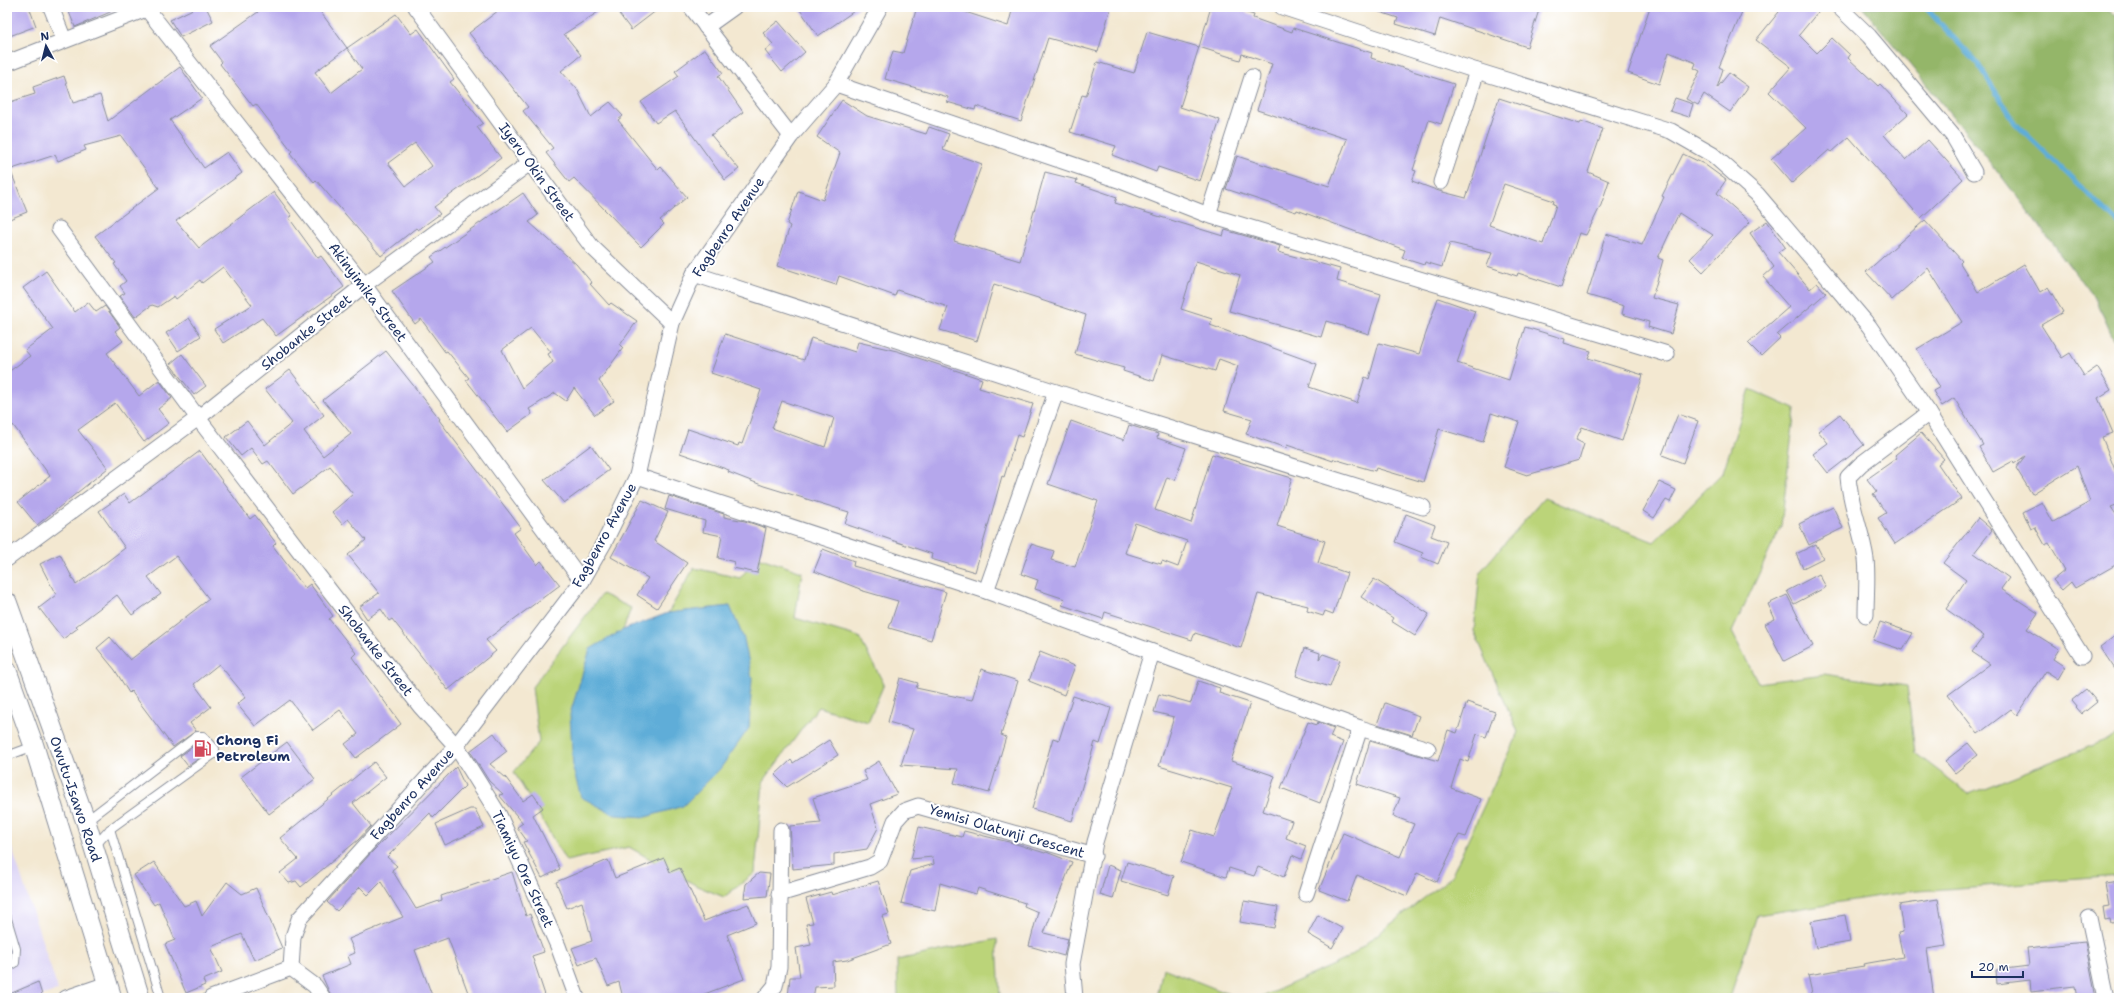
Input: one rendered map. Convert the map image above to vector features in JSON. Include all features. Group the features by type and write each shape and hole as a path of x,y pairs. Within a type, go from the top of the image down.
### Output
{"street":[{"path":"51,7 64,40"},
{"name":"Iyeru Okin Street","path":"416,7 592,247 672,323"},
{"path":"691,7 791,136"},
{"path":"706,27 734,7"},
{"name":"Fagbenro Avenue","path":"291,968 293,937 299,919 456,746 582,581 605,541 637,476 672,323 694,274 791,136 836,84 880,7"},
{"path":"1282,7 1477,71 1671,131 1713,155 1757,194 1869,326 1929,413 2082,656"},
{"path":"1839,7 1869,36 1953,136 1974,172"},
{"path":"7,63 149,8"},
{"name":"Akinyimika Street","path":"149,8 364,285 582,581"},
{"path":"1441,182 1477,71"},
{"path":"1208,215 1252,77"},
{"path":"836,84 1121,181 1208,215 1667,354"},
{"name":"Shobanke Street","path":"7,560 198,418 364,285 531,162"},
{"name":"Shobanke Street","path":"59,229 198,418 339,603 420,706 456,746"},
{"path":"694,274 1056,392 1423,507"},
{"path":"986,591 1056,392"},
{"path":"1866,615 1866,560 1856,511 1850,493 1848,477 1861,464 1929,413"},
{"path":"637,476 986,591 1360,728 1428,749"},
{"name":"Owutu-Isawo Road","path":"7,602 86,822 140,998"},
{"path":"1075,998 1072,964 1096,842 1152,652"},
{"name":"Owutu-Isawo Road","path":"7,671 34,746 109,991"},
{"path":"1306,894 1360,728"},
{"name":"Tiamiyu Ore Street","path":"456,746 484,788 502,821 558,946 577,998"},
{"name":"Yemisi Olatunji Crescent","path":"779,894 870,867 880,861 895,821 904,811 918,806 1094,856"},
{"path":"765,998 775,986 779,968 780,830"},
{"path":"2089,918 2106,998"},
{"path":"211,998 291,968 315,986 324,998"},
{"path":"66,998 109,991"}],"lane":[{"path":"86,822 198,736 203,736 215,749 214,754 110,829 94,848"},
{"path":"7,756 34,746"},
{"path":"110,829 161,998"},
{"path":"7,919 16,949 15,964 7,968"}],"shaded area":[{"path":"7,833 58,990 35,998 7,998"}],"green space":[{"path":"1862,7 2100,7 2119,16 2119,351 2097,302 1992,164"},
{"path":"1750,389 1795,409 1781,526 1732,632 1758,683 1824,674 1907,686 1915,753 1969,794 2119,735 2119,876 1905,892 1757,915 1730,998 1260,998 1346,959 1451,877 1518,732 1474,631 1480,572 1544,498 1654,542 1723,472"},
{"path":"758,557 802,572 795,618 859,637 884,684 868,722 818,707 763,782 755,873 724,897 697,886 629,847 566,861 514,772 539,742 532,687 602,594 631,608 623,630 590,650 730,606 668,613 694,568 740,578"},
{"path":"997,939 1000,998 898,998 897,960"},
{"path":"1163,968 1239,998 1157,998"}],"water":[{"path":"730,606 744,639 752,678 749,728 720,769 683,806 646,817 615,815 581,797 573,769 570,714 590,649 623,630 668,613"}],"building":[{"path":"7,7 29,7 36,26 7,37"},
{"path":"67,7 122,7 75,27"},
{"path":"197,7 206,7 213,21 181,37 170,20"},
{"path":"256,7 317,7 347,48 396,14 411,34 418,29 454,79 450,82 483,123 477,127 501,158 434,207 440,214 418,230 416,228 381,256 316,180 314,182 290,153 292,151 256,104 253,106 220,64 222,62 210,46 258,12","holes":["347,48 362,69 331,93 315,72","415,143 432,166 406,186 388,163"]},
{"path":"503,7 606,7 564,34 581,55 561,71 577,89 591,117 610,102 623,116 618,120 658,170 661,167 687,197 660,220 664,224 641,247 574,178 569,182 546,153 553,148 523,111 528,107 469,33"},
{"path":"614,7 661,7 631,30"},
{"path":"798,7 860,7 818,36"},
{"path":"917,7 950,7 1008,26 1013,7 1111,7 1098,52 1048,38 1021,121 976,106 975,110 947,102 948,97 885,79 893,51 903,53"},
{"path":"1211,7 1227,7 1254,15 1253,18 1292,32 1293,28 1372,53 1371,58 1454,84 1441,124 1429,120 1413,170 1416,171 1412,181 1439,191 1466,198 1499,98 1580,124 1581,121 1603,129 1588,172 1609,181 1601,205 1586,235 1579,233 1561,287 1518,273 1517,276 1487,266 1492,253 1450,243 1442,267 1425,262 1424,265 1402,258 1405,250 1297,210 1296,212 1226,189 1237,156 1329,186 1347,139 1257,110 1272,64 1242,54 1240,60 1199,47","holes":["1504,184 1554,201 1553,204 1556,205 1543,244 1489,225"]},
{"path":"1374,7 1540,7 1527,47 1440,18 1435,36 1396,24 1398,18 1374,10"},
{"path":"1650,7 1744,7 1719,67 1723,69 1717,88 1729,73 1748,87 1730,112 1704,94 1698,105 1686,99 1700,71 1694,68 1696,63 1669,52 1659,84 1628,73"},
{"path":"1783,7 1822,7 1799,35 1817,53 1832,38 1850,55 1848,58 1878,86 1880,84 1908,114 1884,135 1906,160 1928,140 1963,179 1921,218 1849,137 1832,152 1829,150 1792,183 1771,159 1806,128 1769,92 1791,67 1756,40"},
{"path":"778,21 805,52 782,72 765,51 773,44 763,33"},
{"path":"1147,32 1199,47 1180,107 1220,120 1200,181 1158,167 1156,172 1112,155 1116,146 1070,132 1082,95 1086,96 1097,62 1134,73"},
{"path":"705,49 723,73 718,76 743,112 711,135 739,169 725,180 675,111 656,123 641,102 679,76 675,71"},
{"path":"180,67 202,98 170,120 204,168 227,152 242,173 176,221 199,248 274,192 292,216 289,218 318,258 321,256 344,287 276,336 262,318 223,343 214,329 252,305 223,267 202,283 200,280 176,299 174,296 158,307 152,305 135,317 120,296 125,293 120,286 126,281 114,264 116,263 95,236 159,188 121,136 84,146 86,150 58,161 55,155 12,169 7,154 7,103 35,94 33,87 64,76 73,103 100,95 108,121"},
{"path":"1675,98 1693,104 1689,117 1670,111"},
{"path":"842,100 867,116 926,134 929,127 949,134 943,150 982,164 954,241 1020,261 1045,172 1077,180 1076,183 1117,197 1115,203 1223,236 1225,230 1280,246 1278,252 1340,269 1337,281 1381,294 1369,334 1326,321 1321,337 1229,311 1240,275 1196,261 1181,309 1212,319 1210,325 1317,364 1309,387 1357,403 1365,377 1369,379 1379,343 1419,354 1438,298 1475,311 1457,363 1509,380 1525,327 1565,339 1564,343 1591,351 1588,358 1643,375 1622,441 1582,427 1576,440 1584,444 1579,460 1527,475 1504,467 1519,422 1491,413 1483,442 1439,429 1423,482 1376,468 1375,471 1334,459 1333,461 1287,445 1286,448 1246,434 1252,419 1224,411 1238,366 1219,359 1215,371 1162,355 1154,381 1123,371 1124,368 1075,354 1086,315 1041,299 994,284 977,341 940,330 948,307 897,290 895,296 839,276 836,285 777,266 790,226 787,224 798,191 823,200 840,153 817,137"},
{"path":"1683,154 1704,164 1726,180 1717,193 1750,222 1703,272 1690,259 1713,235 1679,213 1658,258 1663,260 1652,298 1679,305 1671,334 1648,327 1649,322 1622,314 1624,306 1587,295 1606,234 1642,245 1664,197 1662,196"},
{"path":"7,162 27,212 7,220"},
{"path":"523,193 538,215 529,222 576,264 592,283 590,284 609,305 611,303 637,321 620,345 623,348 599,381 614,401 595,415 574,388 566,401 555,393 529,409 532,414 507,432 466,380 469,378 447,351 445,352 421,319 415,324 392,291 435,262 431,257","holes":["531,328 551,352 548,354 553,362 522,388 502,350"]},
{"path":"1925,220 1962,261 1960,263 1978,292 2024,264 2040,292 2048,287 2063,312 2041,325 2062,358 2070,353 2084,376 2097,367 2111,390 2098,398 2113,433 2102,437 2115,470 2119,468 2119,504 2111,507 2119,519 2119,563 2075,588 2071,582 2062,590 2053,580 2065,570 2049,543 2045,545 2035,527 2031,529 2023,512 2042,502 2053,522 2090,502 2077,466 2032,494 2016,468 2025,456 2014,464 2013,461 1993,472 1979,447 1983,445 1954,398 1942,406 1933,391 1940,387 1917,349 1962,322 1928,268 1892,300 1866,272"},
{"path":"1767,221 1785,247 1778,252 1810,289 1817,283 1826,293 1777,335 1780,338 1761,356 1748,343 1789,307 1763,277 1774,267 1750,233"},
{"path":"46,271 75,312 88,302 96,312 105,306 120,327 115,331 123,341 107,353 139,396 159,380 172,398 158,409 169,423 144,442 115,403 78,430 108,468 37,525 18,502 50,476 13,425 7,429 7,373 30,356 25,350 53,329 23,288"},
{"path":"189,318 201,336 178,351 166,333"},
{"path":"725,334 804,360 811,338 855,352 858,342 897,351 982,379 979,388 1033,404 1022,437 1017,435 1004,477 1002,476 975,572 931,559 932,554 845,524 849,512 764,486 728,472 729,470 680,453 688,429 738,446 739,443 742,444 761,390 711,373","holes":["782,401 834,418 825,447 772,428"]},
{"path":"386,351 440,419 439,420 521,528 514,533 537,565 541,561 560,585 486,640 496,651 448,690 392,619 389,621 381,609 367,619 359,607 379,593 348,555 366,540 348,519 342,524 332,512 353,494 330,466 293,494 268,461 263,464 251,448 241,456 226,437 247,421 265,445 292,423 265,389 290,370 324,415 304,431 323,456 351,434 323,400"},
{"path":"182,354 206,386 194,395 170,364"},
{"path":"1678,414 1698,421 1683,463 1662,455"},
{"path":"1840,414 1864,445 1828,473 1813,454 1828,443 1818,431"},
{"path":"1071,421 1124,440 1129,425 1158,434 1157,438 1186,448 1175,480 1167,477 1155,510 1191,523 1212,454 1292,478 1277,526 1325,541 1318,563 1347,573 1333,614 1325,611 1323,616 1307,611 1308,606 1258,594 1241,648 1195,633 1192,640 1105,612 1103,619 1062,605 1065,599 1035,589 1038,580 1021,574 1031,544 1054,551 1051,560 1075,567 1098,501 1048,484","holes":["1135,523 1187,541 1178,567 1162,561 1161,564 1125,553"]},
{"path":"1921,433 1944,459 1938,464 1962,499 1895,544 1878,518 1886,513 1873,494 1877,492 1867,479 1897,458 1895,455"},
{"path":"591,445 609,470 564,503 544,480"},
{"path":"200,451 250,519 255,515 276,543 273,546 305,588 310,584 333,616 329,619 356,653 352,657 401,724 356,758 345,744 358,734 340,710 313,730 290,700 255,726 237,704 246,697 219,664 194,684 211,707 190,723 196,731 173,747 131,691 129,693 115,670 97,648 110,637 130,660 209,599 176,556 148,577 161,594 132,615 117,595 76,626 78,628 63,639 39,608 56,595 40,564 60,554 76,585 125,548 99,511 124,494 130,503"},
{"path":"1659,482 1676,490 1670,502 1666,500 1654,518 1643,511"},
{"path":"669,496 724,514 724,517 745,521 766,528 757,573 733,568 735,562 718,558 722,536 703,532 705,521 665,509"},
{"path":"642,500 668,512 654,541 687,563 657,608 637,595 648,578 611,557"},
{"path":"1833,507 1843,528 1809,545 1799,524"},
{"path":"1406,514 1435,525 1431,536 1447,542 1438,564 1421,557 1423,553 1395,542"},
{"path":"1978,518 1992,530 1974,553 2009,578 2001,589 2038,613 2027,629 2059,649 2053,659 2065,667 2058,679 2046,671 2017,716 2011,709 1978,734 1948,695 1990,664 1972,652 1984,636 1946,609 1966,580 1943,563"},
{"path":"1816,544 1823,558 1803,568 1796,554"},
{"path":"823,549 854,561 853,566 946,592 931,640 889,628 898,601 860,590 814,571"},
{"path":"1819,574 1826,587 1794,604 1787,591"},
{"path":"1374,579 1429,614 1415,636 1391,621 1393,618 1361,597"},
{"path":"1787,595 1813,646 1784,661 1765,624 1775,619 1768,604"},
{"path":"1880,622 1913,633 1903,650 1873,640"},
{"path":"2119,633 2119,675 2100,647"},
{"path":"1305,648 1320,653 1319,659 1323,654 1340,660 1330,687 1296,676"},
{"path":"1040,652 1075,666 1064,695 1029,681"},
{"path":"981,669 1018,681 1001,735 1006,737 989,793 954,783 958,769 901,765 913,729 888,722 900,678 918,683 916,688 972,700"},
{"path":"1198,681 1220,688 1219,693 1250,703 1231,761 1275,776 1263,811 1292,821 1286,838 1306,846 1301,859 1292,855 1284,877 1258,867 1254,876 1229,868 1226,877 1181,862 1192,830 1214,837 1232,788 1159,766 1174,717 1154,712 1159,694 1191,703"},
{"path":"2086,689 2097,702 2082,714 2071,701"},
{"path":"1073,696 1111,708 1100,744 1095,742 1072,821 1032,809 1053,738 1059,740"},
{"path":"1467,702 1495,712 1486,737 1477,734 1468,762 1460,759 1451,788 1481,799 1466,837 1459,835 1437,882 1417,873 1407,896 1357,875 1347,901 1319,890 1343,833 1400,857 1414,824 1393,816 1400,798 1357,784 1370,741 1438,761 1448,730 1457,733"},
{"path":"1385,703 1419,716 1412,735 1377,724"},
{"path":"1308,722 1317,725 1318,722 1334,728 1330,737 1343,742 1320,803 1281,788"},
{"path":"494,733 507,751 490,764 506,778 523,801 533,794 543,808 533,815 560,869 542,878 523,842 527,841 517,827 523,823 499,795 503,794 489,781 470,751"},
{"path":"829,740 838,755 787,787 775,775 791,760 793,763"},
{"path":"199,742 209,751 188,766 180,756"},
{"path":"287,742 315,779 269,814 241,777"},
{"path":"1968,743 1978,755 1955,773 1945,761"},
{"path":"879,761 897,794 870,804 878,828 867,849 834,854 834,865 793,869 790,826 821,823 813,798 867,780 863,771"},
{"path":"374,762 386,777 353,803 371,826 358,840 301,887 296,881 289,883 280,873 298,859 280,838"},
{"path":"456,767 465,786 433,818 430,813 387,857 397,866 392,870 416,909 442,900 441,896 512,872 526,916 530,914 544,952 532,956 546,998 470,998 448,938 415,950 433,998 332,998 322,976 351,964 348,956 355,953 349,939 403,917 381,882 368,895 360,887 337,911 327,902 371,853"},
{"path":"470,809 475,809 484,827 445,845 436,824"},
{"path":"919,827 962,837 964,831 1013,843 1045,853 1046,852 1072,862 1044,933 1068,939 1064,956 1029,946 1038,912 1024,906 1025,903 978,888 976,894 940,883 935,911 901,903 910,871 934,864 933,857 911,859"},
{"path":"664,858 670,872 680,868 704,921 748,904 756,923 727,935 744,979 694,998 623,998 619,982 608,986 596,958 579,965 572,948 592,941 582,902 567,908 556,882 608,860 615,878"},
{"path":"154,862 184,906 196,901 202,916 227,882 242,894 256,888 282,948 254,960 242,934 211,947 222,972 203,980 205,985 186,993 165,944 175,940 159,902 154,905 134,875"},
{"path":"1127,862 1174,876 1168,895 1121,881"},
{"path":"1108,865 1121,870 1113,899 1100,895"},
{"path":"759,873 770,874 767,896 744,898 746,884"},
{"path":"878,881 889,914 882,916 891,944 847,960 833,962 834,986 815,987 813,998 788,998 790,977 800,977 796,948 811,945 806,924 813,923 806,899 831,892 832,895"},
{"path":"2119,882 2119,922 2111,923 2110,919 2105,920 2103,907 2109,906 2105,884"},
{"path":"1938,899 1946,946 1927,949 1934,998 1813,998 1808,975 1864,966 1863,964 1903,957 1898,933 1903,932 1899,905"},
{"path":"1244,901 1278,907 1274,928 1240,922"},
{"path":"1318,915 1343,929 1332,948 1308,934"},
{"path":"1845,915 1850,942 1816,948 1811,921"},
{"path":"2085,942 2096,998 2077,998 2075,986 2031,991 2030,980 1997,984 1996,970 2029,966 2027,948"},
{"path":"38,982 43,998 7,998 7,995"}],"waterway":[{"path":"1925,7 1978,64 2017,125 2119,224"}],"place":[{"name":"Chong Fi Petroleum","path":"203,748"}]}
